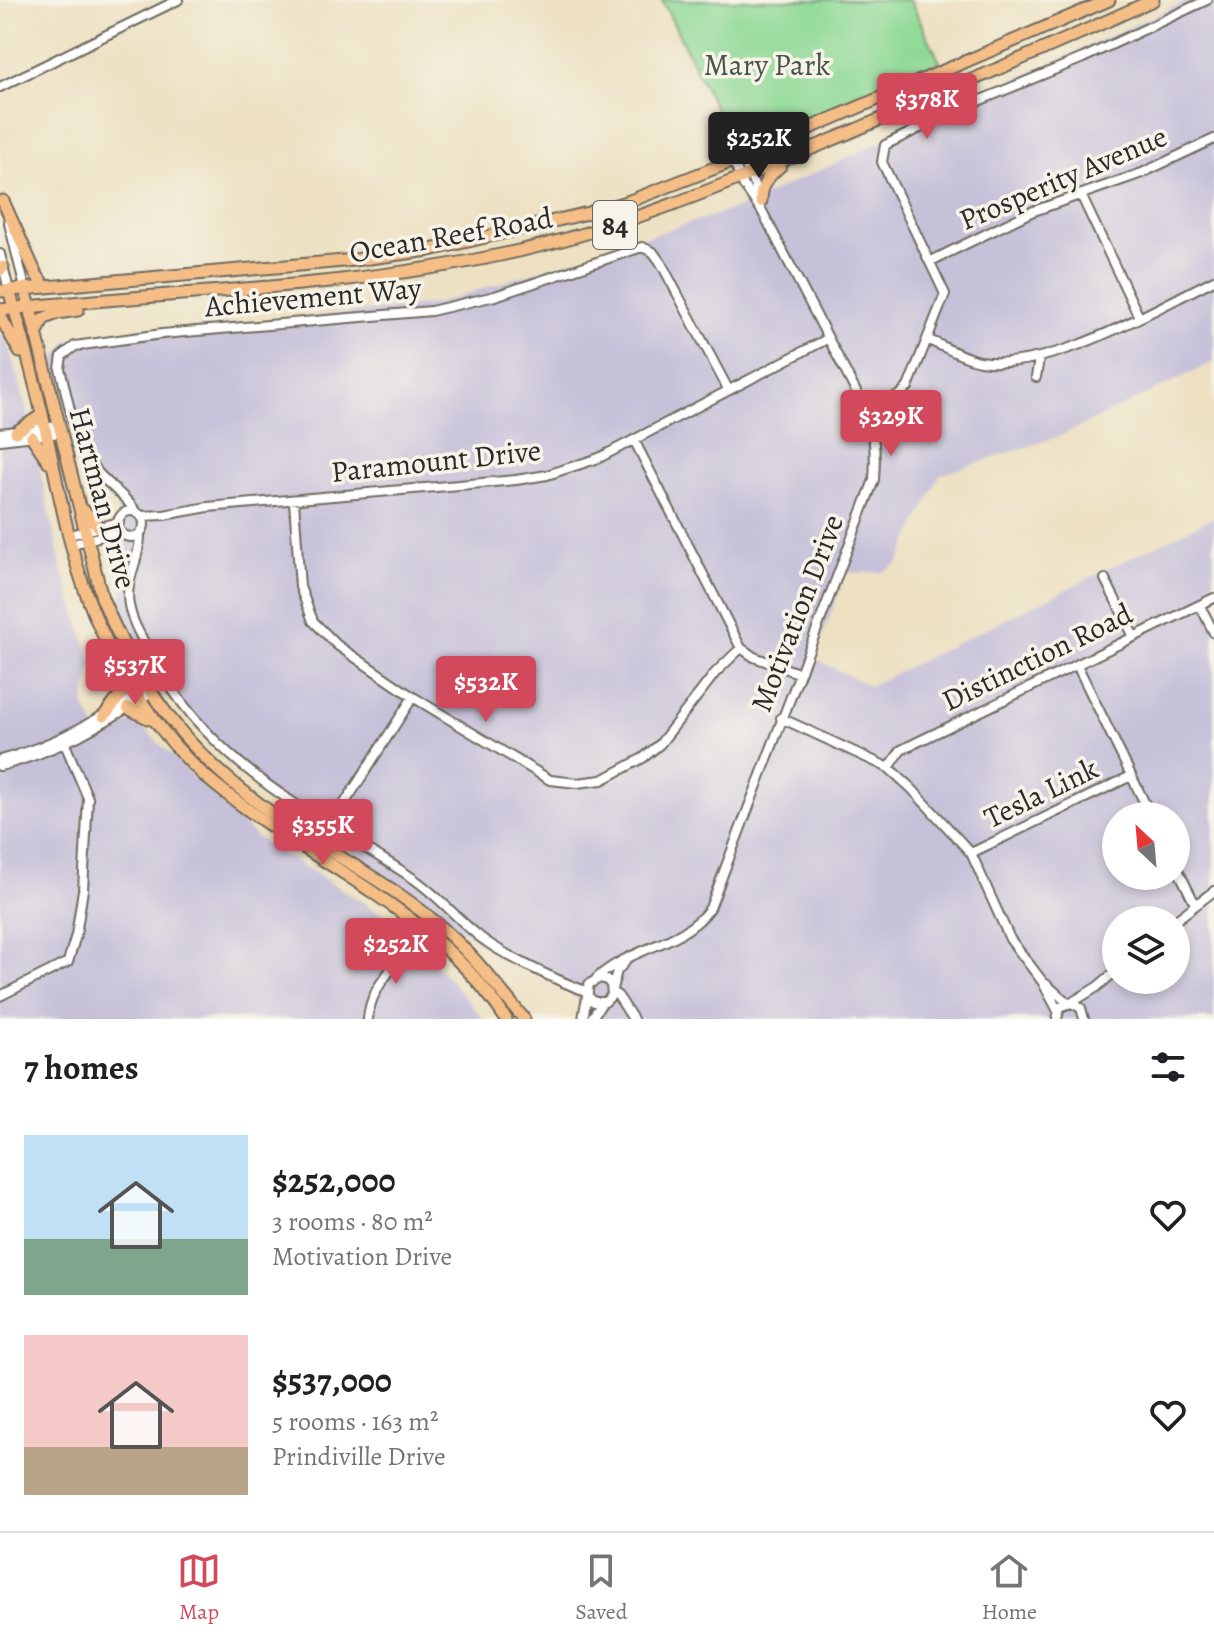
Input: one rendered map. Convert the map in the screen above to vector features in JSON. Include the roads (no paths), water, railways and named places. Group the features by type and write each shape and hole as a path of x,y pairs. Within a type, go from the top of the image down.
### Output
{"main road":[{"name":"Ocean Reef Road","path":"4,290 355,260 430,250 588,213 738,160 1109,0"},
{"name":"Ocean Reef Road","path":"0,310 418,271 578,237 647,215 744,177 1153,0"},
{"path":"762,206 761,191 767,178 797,155"},
{"path":"2,197 36,274 45,287"},
{"name":"Hartman Drive","path":"25,288 102,598 158,723 203,774 248,811 412,919 446,948 490,996 506,1019"},
{"name":"Hartman Drive","path":"4,290 14,308 89,602 128,679 233,786 420,910 452,937 524,1019"},
{"path":"36,335 43,319 57,313 127,306 169,296"},
{"path":"0,316 18,347 36,390"},
{"path":"16,432 42,415"},
{"path":"32,437 54,474"},
{"path":"78,503 99,527"},
{"path":"104,716 122,694 128,679"},
{"path":"128,708 158,723"}],"street":[{"path":"0,87 178,0"},
{"path":"866,413 890,405 908,387 945,294 882,162 885,145 959,109 1083,58 1207,0"},
{"name":"Prosperity Avenue","path":"931,261 1031,212 1142,173 1214,139"},
{"name":"Motivation Drive","path":"594,980 609,967 688,930 701,921 710,908 874,480 876,447 866,413 738,160"},
{"path":"1081,195 1139,317"},
{"path":"2,197 25,288"},
{"name":"Achievement Way","path":"139,514 125,495 97,471 84,452 60,369 62,356 75,346 162,334 431,311 495,296 642,247 653,252 661,263 728,389"},
{"path":"0,254 4,290"},
{"path":"929,340 979,361 1039,359 1084,343 1214,280"},
{"name":"Paramount Drive","path":"120,523 127,512 164,515 208,507 500,482 547,475 599,458 827,339"},
{"path":"1036,377 1039,359"},
{"path":"0,433 60,430"},
{"path":"0,440 32,437 46,432"},
{"path":"634,440 741,648 754,657 798,673"},
{"path":"118,491 120,523 130,537 135,558"},
{"path":"294,501 300,587 313,621 337,645 413,697 550,780 577,783 602,780 643,758 660,744 716,672 741,648"},
{"path":"139,514 140,544 129,584 129,604 141,636 176,697 228,755 257,778 433,893 482,938 588,994 594,1002 621,1008 631,1016"},
{"name":"Paramount Drive","path":"130,537 164,515"},
{"path":"87,536 99,527 120,523"},
{"path":"71,540 120,523"},
{"path":"1105,579 1134,637"},
{"name":"Distinction Road","path":"889,768 901,750 1214,598"},
{"path":"1200,605 1214,633"},
{"path":"1077,665 1144,802"},
{"path":"0,766 128,708 144,693"},
{"path":"0,760 63,740 144,693"},
{"path":"330,826 413,697"},
{"path":"781,718 889,768 911,788 971,853 1010,939 1042,981 1057,1015 1102,983"},
{"path":"0,996 68,962 76,935 83,890 88,798 63,740"},
{"name":"Tesla Link","path":"971,853 1131,776"},
{"path":"1188,890 1195,904"},
{"path":"1190,908 1214,891"},
{"path":"368,1019 373,993 385,973 408,948 413,932 412,919"},
{"path":"408,948 430,943 446,948"},
{"path":"591,1019 612,990 617,971 632,956"},
{"path":"562,980 607,980 631,1016"},
{"path":"583,1019 594,980"},
{"path":"1042,981 1070,1003 1078,1005 1085,1016"},
{"path":"1085,1016 1097,987"}],"park label":[{"name":"Mary Park","path":"767,65"}]}
